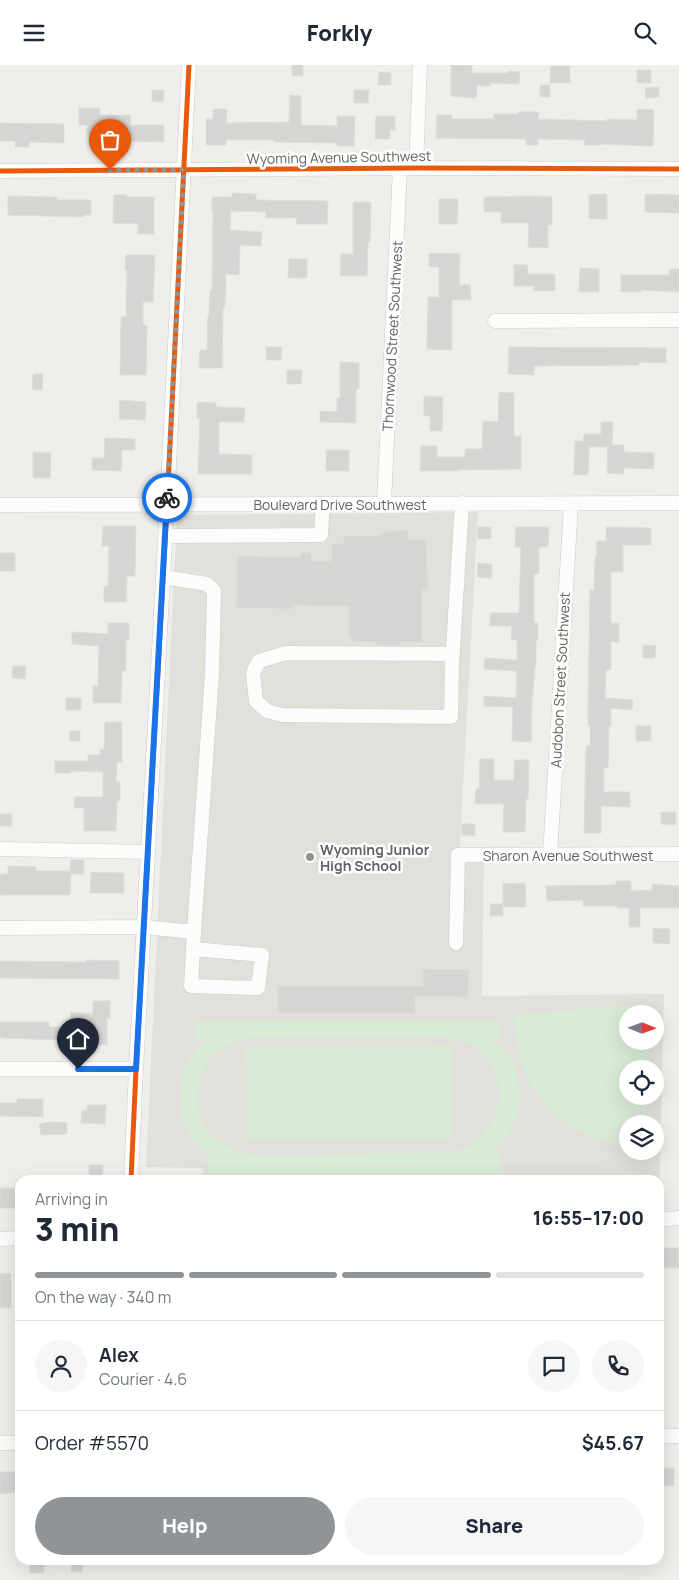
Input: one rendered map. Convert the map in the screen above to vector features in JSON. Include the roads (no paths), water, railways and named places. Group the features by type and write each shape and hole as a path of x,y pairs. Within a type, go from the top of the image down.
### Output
{"street":[{"path":"131,1175 189,65"},
{"path":"416,168 420,65"},
{"name":"Wyoming Avenue Southwest","path":"0,171 400,168 679,169"},
{"name":"Thornwood Street Southwest","path":"384,503 400,168"},
{"path":"495,321 679,320"},
{"path":"165,536 321,535 323,503"},
{"path":"453,654 286,653 259,661 253,673 256,701 267,711 282,715 451,717 462,503"},
{"name":"Boulevard Drive Southwest","path":"0,505 679,503"},
{"name":"Audobon Street Southwest","path":"550,856 571,504"},
{"path":"163,577 207,583 214,591 212,674 194,932 193,949 191,986 258,988 262,955 193,949"},
{"path":"0,849 148,852"},
{"name":"Sharon Avenue Southwest","path":"456,943 458,855 679,854"},
{"path":"0,928 144,927 194,932"},
{"path":"0,1069 136,1069"},
{"path":"664,1220 679,1218"},
{"path":"0,1239 15,1239"},
{"path":"664,1436 679,1436"},
{"path":"0,1443 15,1443"}],"place":[{"name":"Wyoming Junior High School","path":"310,857"}]}
